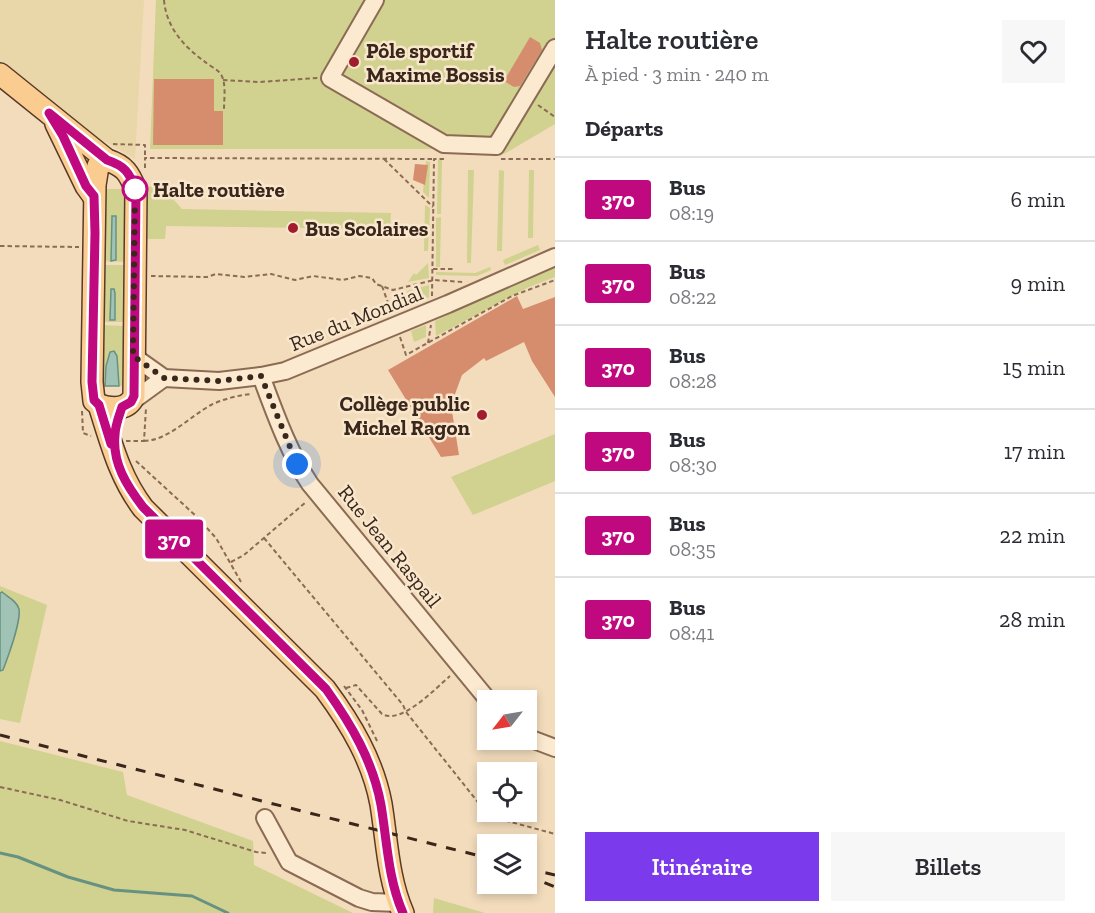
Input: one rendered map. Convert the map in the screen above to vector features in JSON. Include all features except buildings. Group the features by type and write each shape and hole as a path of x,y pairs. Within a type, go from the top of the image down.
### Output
{"main road":[{"path":"0,74 107,160 119,164 130,174 136,190 134,396 133,404 115,434 129,489 143,507 326,689 342,711 364,751 374,778 400,908"},
{"path":"49,113 63,136 86,186 94,196"},
{"path":"107,160 98,166 94,196 92,382 94,400 99,405 119,449"},
{"path":"99,405 112,409 133,404"}],"street":[{"path":"375,0 330,78 444,144 496,146 555,48"},
{"name":"Rue du Mondial","path":"164,378 219,381 285,371 555,257"},
{"path":"133,356 164,378 133,404"},
{"name":"Rue Jean Raspail","path":"261,376 290,448 310,484 480,690"},
{"path":"537,741 555,748"},
{"path":"265,818 289,862 359,898 400,908"}],"path":[{"path":"164,0 168,18 175,32 193,53 220,72 223,80 224,109"},
{"path":"223,80 259,82 330,78"},
{"path":"526,96 555,117"},
{"path":"145,168 145,158 456,159"},
{"path":"384,159 433,207"},
{"path":"432,299 434,159"},
{"path":"490,159 555,159"},
{"path":"547,159 547,164"},
{"path":"0,246 85,247"},
{"path":"432,269 454,269"},
{"path":"143,276 207,277 216,274 244,277 272,274 295,280 313,276 343,280 359,276 372,278 376,284 393,290 432,281 472,283"},
{"path":"406,355 512,296 555,280"},
{"path":"381,284 393,315"},
{"path":"119,449 144,441 157,441 212,404 253,394"},
{"path":"133,404 144,441"},
{"path":"230,562 244,555 308,500"},
{"path":"264,538 404,705 406,712 489,816 555,834"},
{"path":"346,688 356,685 382,714 387,717 396,717 406,712 452,675"},
{"path":"0,787 60,800 128,821 185,830 256,852 284,854"}],"shaded area":[{"path":"0,0 144,0 135,159 0,82"},
{"path":"112,216 116,216 116,260 111,261"},
{"path":"111,289 114,289 115,293 115,320 110,320"},
{"path":"114,351 117,356 119,386 105,386 106,366 110,352"},
{"path":"2,592 16,604 19,615 11,648 3,670 0,671 0,593"}],"green space":[{"name":"Pôle sportif Maxime Bossis","path":"156,0 555,0 555,124 504,154 441,149 150,149"},
{"path":"438,160 442,160 441,214 437,214"},
{"path":"426,161 430,162 429,198 423,192"},
{"path":"468,170 474,170 471,263 467,263"},
{"path":"499,170 504,171 502,251 497,251"},
{"path":"529,170 534,170 533,238 528,238"},
{"path":"139,186 154,187 164,191 182,209 391,213 390,229 166,226 165,239 139,239"},
{"path":"101,189 129,189 128,262 101,261"},
{"path":"425,205 430,208 428,251 424,251"},
{"path":"441,217 440,267 436,267 436,218"},
{"path":"538,245 540,250 505,265 503,260"},
{"path":"428,263 429,278 408,282 414,273 416,275"},
{"path":"555,264 555,277 529,287 436,336 435,321 446,316 449,309"},
{"path":"101,265 128,265 126,322 100,322"},
{"path":"490,267 491,270 477,276 436,275 436,272 475,273"},
{"path":"429,285 429,297 402,309 397,301 408,295 407,291"},
{"path":"100,325 126,326 126,386 119,386 117,358 106,366 105,386 99,386"},
{"path":"426,325 426,337 414,342 411,331"},
{"path":"555,434 555,481 473,515 451,477"},
{"path":"0,586 47,605 20,723 0,719"},
{"path":"0,741 123,772 127,795 253,841 254,865 353,913 0,913"},
{"path":"434,898 485,913 433,913"}],"waterway":[{"path":"0,853 18,857 68,877 114,890 192,896 228,913"}],"railway":[{"path":"0,735 477,855"},
{"path":"537,871 555,875"},
{"path":"537,880 555,887"}],"bus line":[{"name":"370","path":"111,444 99,405 94,400 92,382 94,196 86,186 63,136 49,113 107,160 119,164 130,174 136,190 134,396 131,402 122,407 115,434 116,456 122,476 143,507 326,689 342,711 364,751 374,778 390,867 398,903 403,913"}],"place":[{"name":"Pôle sportif Maxime Bossis","path":"354,62"},
{"name":"Halte routière","path":"135,189"},
{"name":"Bus Scolaires","path":"293,228"},
{"name":"Collège public Michel Ragon","path":"482,415"}],"route":[{"path":"135,189 133,356 164,378 219,381 261,376 297,464"}]}
